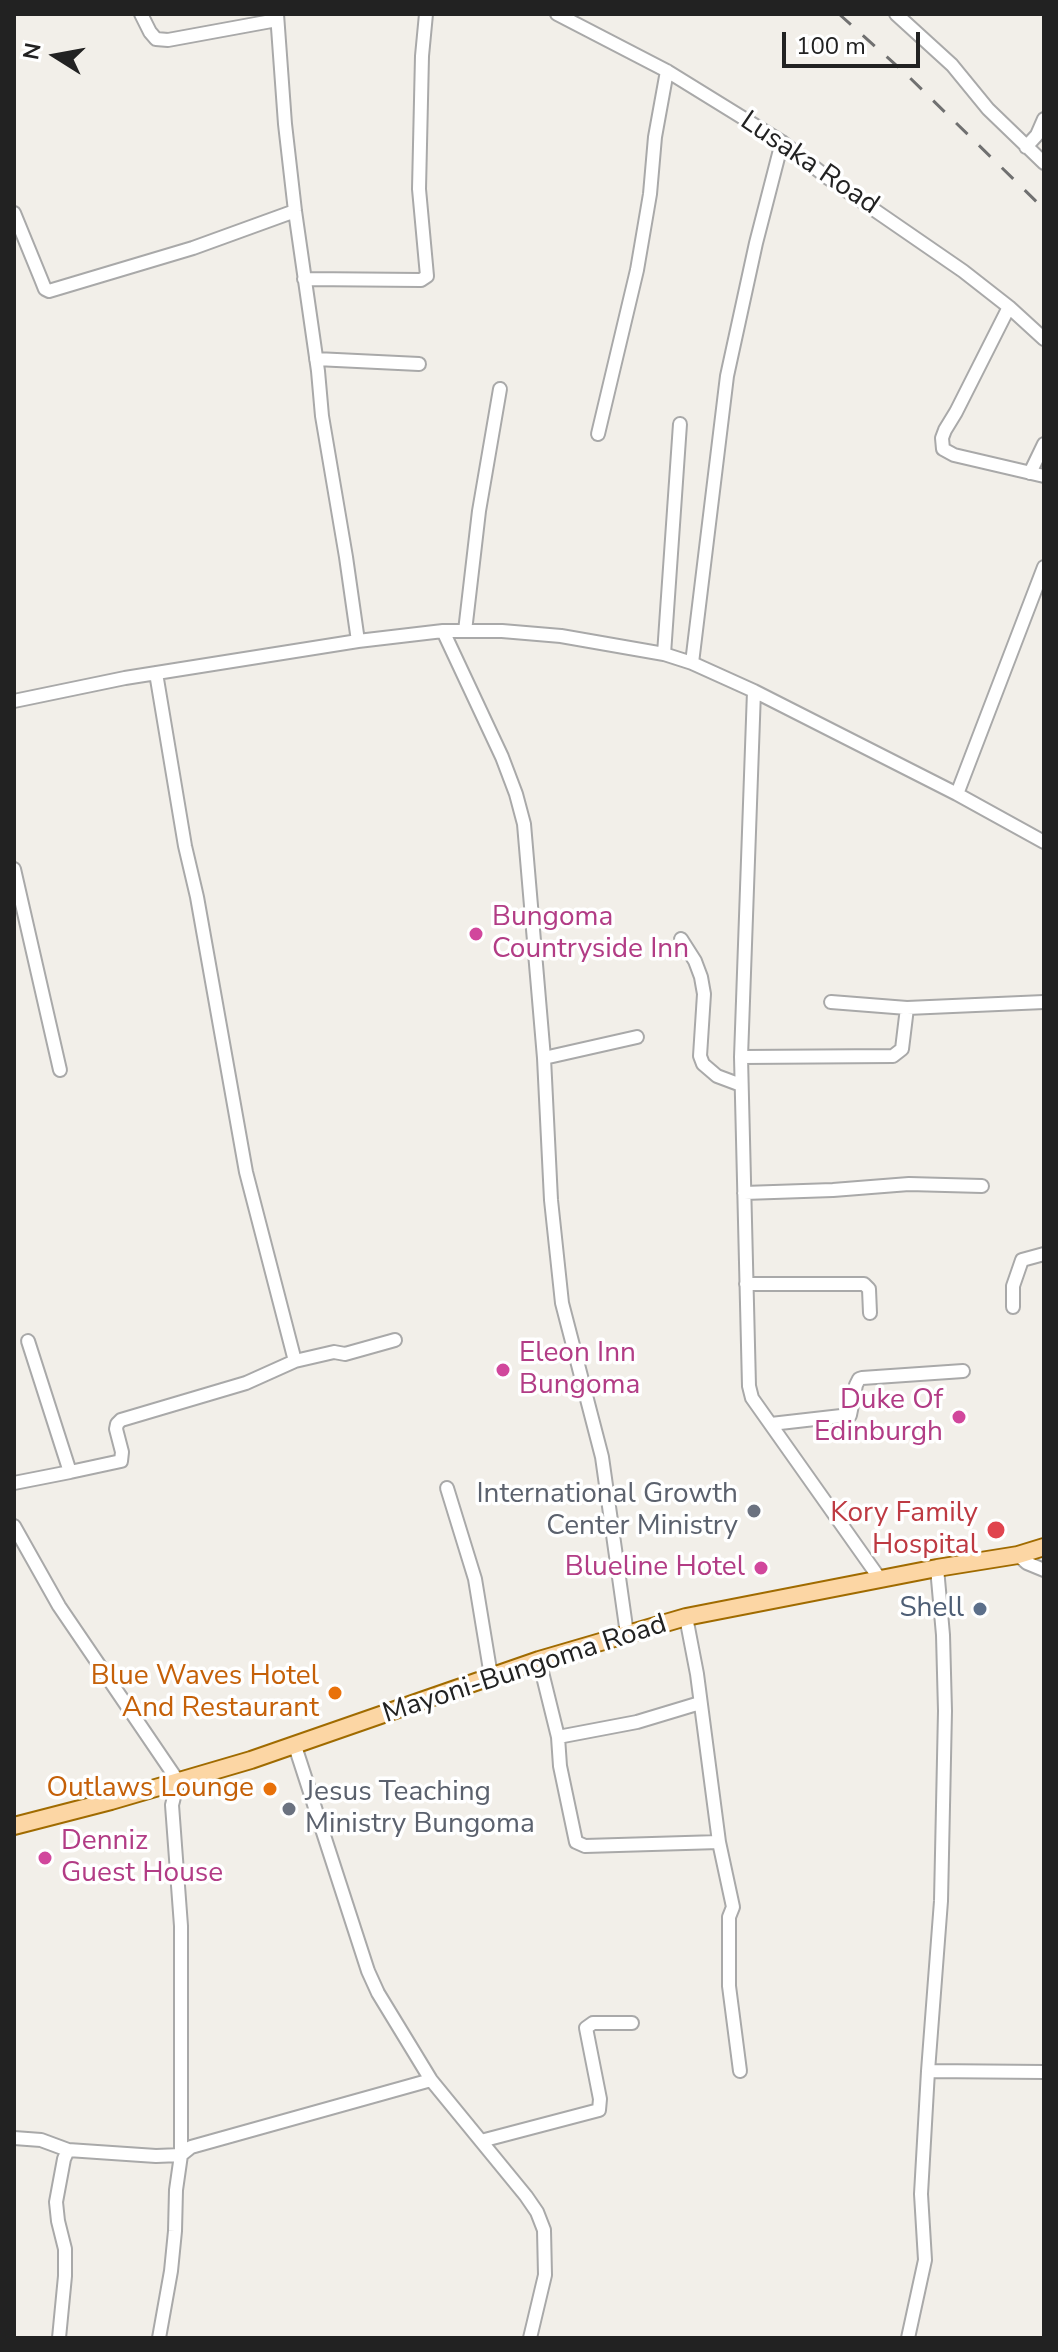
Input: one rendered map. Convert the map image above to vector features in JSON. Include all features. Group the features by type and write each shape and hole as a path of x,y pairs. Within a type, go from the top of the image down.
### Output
{"main road":[{"name":"Mayoni-Bungoma Road","path":"14,1826 295,1746 539,1660 686,1617 1018,1555 1044,1547"}],"street":[{"path":"141,14 156,39 168,40 277,17 295,211 322,416 358,641"},
{"path":"304,279 421,280 427,276 419,189 426,14"},
{"name":"Lusaka Road","path":"557,14 667,71 782,142 807,163 963,271 1044,339"},
{"path":"896,14 952,65 976,96 1044,163"},
{"path":"598,434 637,270 667,71"},
{"path":"1026,147 1037,135 1044,119"},
{"path":"692,663 727,376 782,142"},
{"path":"14,213 45,289 49,291 193,248 295,211"},
{"path":"1009,307 945,430 943,449 954,455 1044,476"},
{"path":"316,359 419,364"},
{"path":"465,631 479,511 500,389"},
{"path":"664,654 680,424"},
{"path":"1030,473 1044,444"},
{"path":"957,794 1044,567"},
{"path":"443,631 502,757 524,824 544,1058 551,1200 562,1303 602,1457 627,1634"},
{"path":"14,701 156,673 358,641 443,631 502,631 561,636 664,654 692,663 957,794 1044,842"},
{"path":"156,673 246,1172 295,1361"},
{"path":"754,691 741,1057 749,1386 752,1398 880,1579"},
{"path":"14,869 60,1070"},
{"path":"681,939 695,961 704,994 700,1056 703,1064 717,1076 741,1085"},
{"path":"831,1002 907,1008 1044,1002"},
{"path":"741,1057 893,1056 902,1049 907,1008"},
{"path":"544,1058 637,1037"},
{"path":"744,1193 909,1184 982,1186"},
{"path":"1013,1307 1013,1286 1022,1260 1044,1254"},
{"path":"746,1284 864,1284 869,1289 870,1313"},
{"path":"14,1483 121,1461 116,1429 121,1420 246,1383 295,1361 334,1352 345,1354 395,1340"},
{"path":"28,1341 70,1472"},
{"path":"771,1424 850,1415 859,1379 963,1371"},
{"path":"447,1488 475,1579 491,1676"},
{"path":"14,1526 59,1606 178,1781 172,1805 181,1926 181,2155 171,2271 159,2338"},
{"path":"1018,1555 1027,1563 1044,1570"},
{"path":"908,2338 925,2260 921,2194 941,1901 943,1635 937,1568"},
{"path":"686,1617 719,1842 733,1907 729,1917 729,1986 740,2071"},
{"path":"539,1660 558,1737 560,1766 574,1837 579,1845 719,1842"},
{"path":"558,1737 637,1722 700,1703"},
{"path":"295,1746 368,1971 378,1993 431,2080 537,2212 544,2230 545,2275 530,2338"},
{"path":"481,2141 599,2110 600,2099 586,2028 593,2023 632,2023"},
{"path":"928,2071 1044,2072"},
{"path":"14,2138 41,2140 68,2150 181,2155 191,2147 431,2080"},
{"path":"59,2338 65,2249 56,2202 68,2150"}],"railway":[{"path":"839,14 907,75 1044,209"}],"place":[{"name":"Bungoma Countryside Inn","path":"476,934"},
{"name":"Eleon Inn Bungoma","path":"503,1370"},
{"name":"Duke Of Edinburgh","path":"959,1417"},
{"name":"International Growth Center Ministry","path":"754,1511"},
{"name":"Kory Family Hospital","path":"996,1530"},
{"name":"Blueline Hotel","path":"761,1568"},
{"name":"Shell","path":"980,1609"},
{"name":"Blue Waves Hotel And Restaurant","path":"335,1693"},
{"name":"Outlaws Lounge","path":"270,1789"},
{"name":"Jesus Teaching Ministry Bungoma","path":"289,1809"},
{"name":"Denniz Guest House","path":"45,1858"}]}
